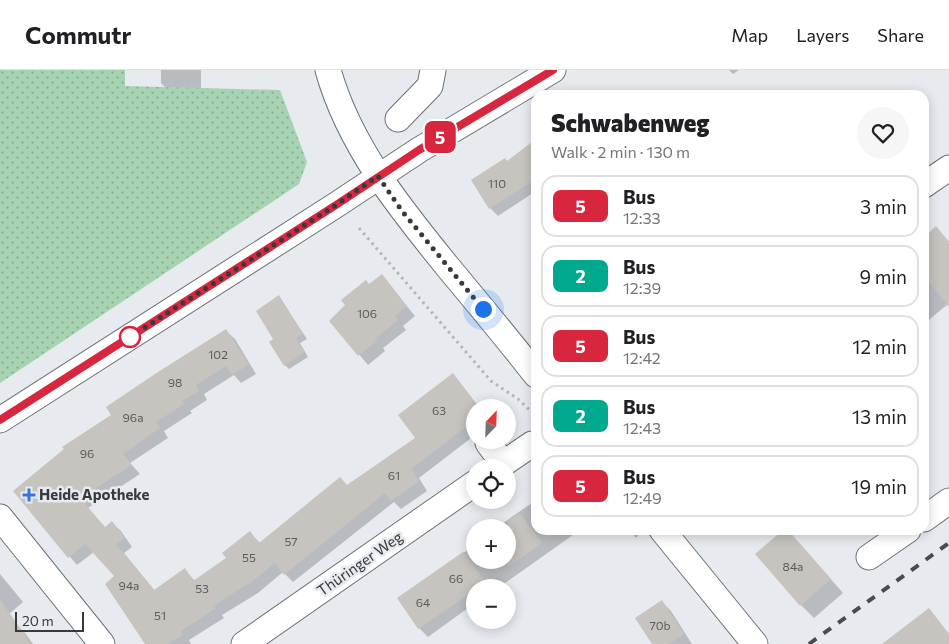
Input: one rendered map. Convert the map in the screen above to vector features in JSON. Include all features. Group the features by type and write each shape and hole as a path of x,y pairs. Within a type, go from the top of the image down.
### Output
{"street":[{"path":"328,70 334,91 378,176 402,211 531,369"},
{"path":"398,119 430,86 433,70"},
{"path":"0,420 328,211 378,176 553,70"},
{"path":"509,459 531,445"},
{"name":"Thüringer Weg","path":"244,644 466,489"},
{"path":"929,515 949,501"},
{"path":"0,517 102,644"},
{"path":"666,535 755,644"},
{"path":"869,557 901,535"}],"path":[{"path":"359,228 490,381 518,399 531,411"}],"green space":[{"path":"0,70 125,70 125,86 280,90 307,162 299,184 0,383"}],"building":[{"path":"531,143 531,182 489,209 471,180 505,158 507,161"},
{"path":"936,226 949,242 949,307 929,282 929,232"},
{"path":"382,274 407,306 395,316 398,320 375,339 377,341 358,356 329,321 345,305 341,300 366,280 369,284"},
{"path":"279,295 303,334 296,338 305,352 284,366 269,342 273,339 256,311"},
{"path":"226,329 249,364 232,375 226,366 196,385 199,391 182,401 184,404 156,422 160,428 123,454 132,465 80,498 105,527 112,521 125,538 116,544 154,590 185,568 193,581 226,558 222,553 250,531 259,543 340,477 347,485 415,438 398,415 453,373 473,399 466,399 466,427 411,469 419,481 391,501 385,493 284,575 275,563 248,585 214,606 216,608 181,631 183,635 168,644 145,644 105,584 114,576 85,544 68,558 13,491 64,449 62,447 111,415 106,407"},
{"path":"520,513 531,528 531,535 536,535 542,543 516,561 516,519 511,519"},
{"path":"777,535 792,535 831,579 800,606 755,554"},
{"path":"463,552 466,556 466,569 476,569 484,579 466,579 466,596 418,629 397,598"},
{"path":"0,599 31,644 0,644"},
{"path":"662,600 684,634 669,644 652,644 635,618"},
{"path":"929,608 949,634 949,644 882,644"}],"railway":[{"path":"809,644 949,543"}],"bus line":[{"name":"5","path":"0,420 419,150 553,70"}],"place":[{"name":"Heide Apotheke","path":"29,495"}],"route":[{"path":"130,337 378,176 402,211 483,309"}]}
